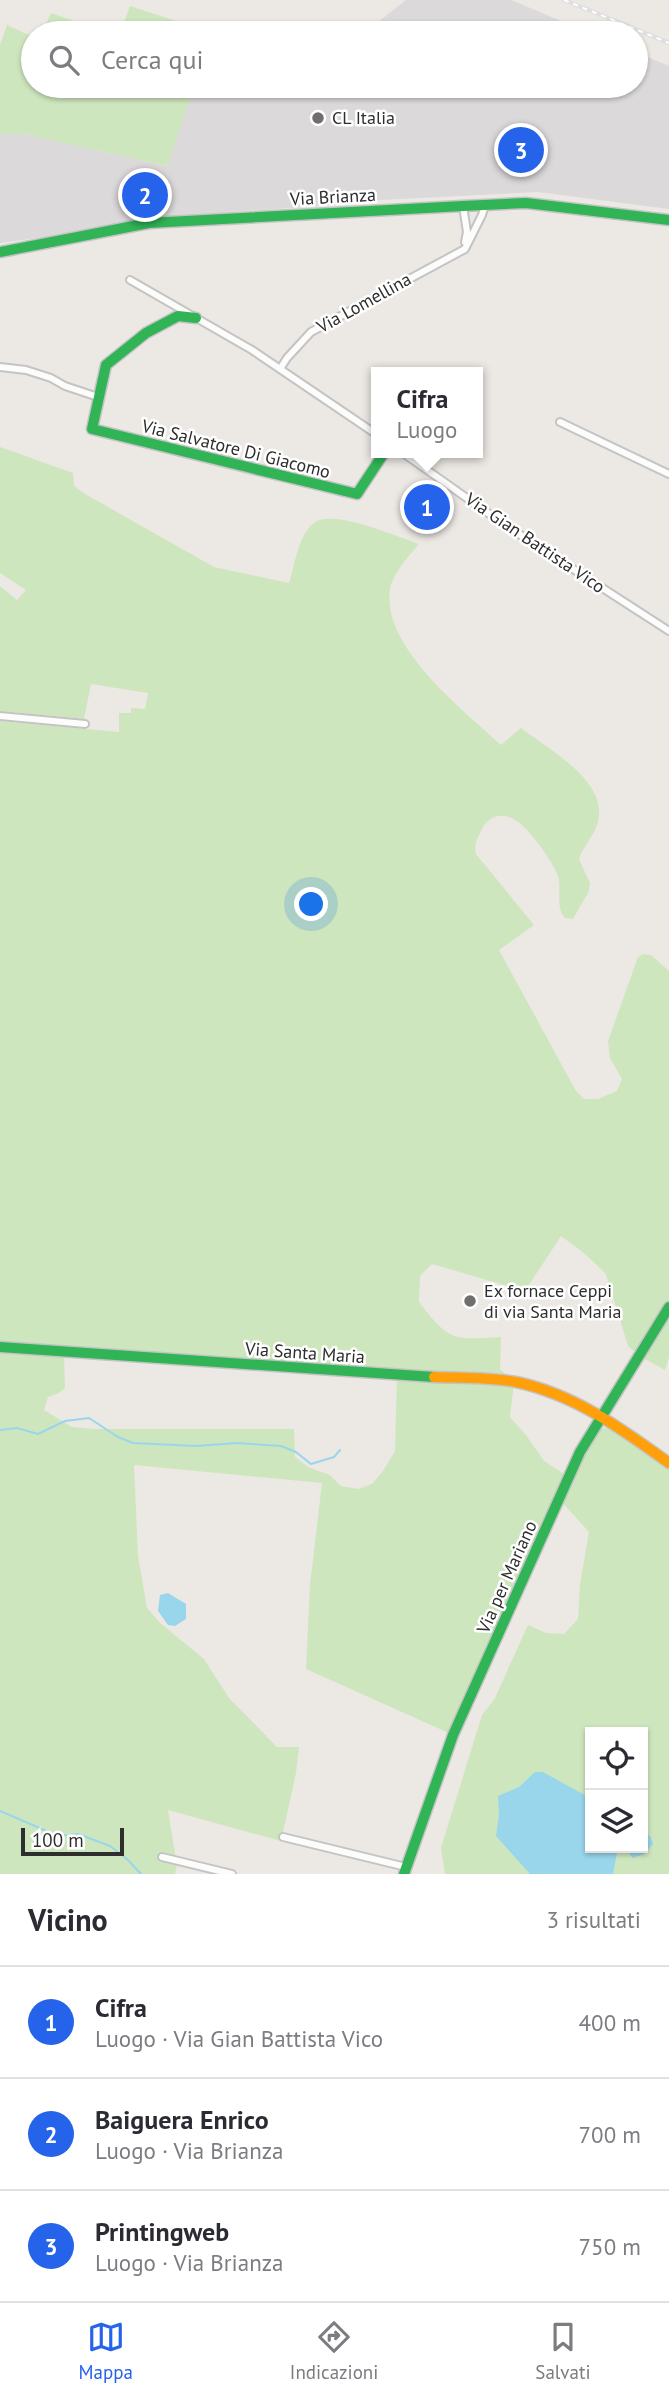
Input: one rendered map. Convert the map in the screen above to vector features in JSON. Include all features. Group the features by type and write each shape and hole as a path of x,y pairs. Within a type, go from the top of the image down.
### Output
{"street":[{"name":"Via Brianza","path":"0,252 149,223 463,206 526,203 669,220"},
{"path":"460,253 465,249 485,205"},
{"path":"460,253 467,232 463,206"},
{"name":"Via Lomellina","path":"280,369 311,332 408,278 460,253"},
{"path":"130,280 252,350 371,431"},
{"name":"Via Salvatore Di Giacomo","path":"196,317 177,316 146,333 106,365 92,429 357,494 381,458"},
{"path":"0,367 26,370 98,397"},
{"path":"560,422 669,474"},
{"name":"Via Gian Battista Vico","path":"410,458 505,525 669,631"},
{"path":"0,716 85,724"},
{"name":"Via per Mariano","path":"405,1871 453,1735 580,1452 669,1307"},
{"name":"Via Santa Maria","path":"0,1347 514,1382 558,1394 601,1416 669,1463"},
{"path":"283,1838 405,1871"},
{"path":"162,1857 232,1874"}],"shaded area":[{"path":"406,0 511,0 561,21 379,21"},
{"path":"648,57 669,66 669,209 538,192 360,201 230,212 0,243 0,134 24,134 167,166 190,98 648,98"}],"green space":[{"path":"130,6 176,21 124,21"},
{"path":"51,13 74,21 47,21"},
{"path":"7,25 21,31 21,98 190,98 167,166 24,134 0,134 0,45"},
{"path":"0,447 73,473 74,486 85,494 214,567 289,583 304,535 314,523 323,519 350,521 419,544 398,571 390,589 391,611 398,633 411,655 447,696 501,745 521,728 575,769 587,781 595,795 599,810 597,825 579,859 590,883 589,891 573,919 565,918 562,914 558,876 552,864 532,836 517,821 499,816 488,821 476,841 475,848 476,854 534,925 499,950 576,1091 584,1099 598,1099 617,1091 622,1079 610,1058 608,1041 638,957 643,954 651,955 669,971 669,1357 665,1370 639,1356 628,1346 606,1274 561,1236 525,1291 432,1264 420,1276 419,1302 445,1331 461,1338 501,1337 500,1369 514,1382 510,1417 544,1461 564,1474 451,1734 306,1669 310,1585 322,1483 134,1465 138,1556 147,1608 160,1623 204,1659 229,1698 277,1747 299,1747 281,1841 168,1810 177,1866 175,1874 0,1874 0,721 119,732 119,713 131,713 131,708 145,709 148,693 91,684 84,719 0,711 0,586 17,600 26,590 0,573","holes":["64,1352 397,1376 395,1451 372,1484 358,1489 341,1486 330,1475 310,1468 295,1457 294,1429 93,1429 72,1427 44,1410 48,1397 65,1388"]},
{"path":"605,1428 611,1429 669,1468 669,1874 445,1874 441,1848 482,1715 494,1700 528,1625 546,1633 564,1634 578,1619 580,1584 589,1532 560,1500 581,1454 599,1429"}],"water":[{"path":"168,1593 186,1604 186,1619 175,1626 168,1625 158,1611 160,1595"},
{"path":"535,1772 543,1772 585,1795 585,1853 617,1853 613,1874 530,1874 496,1836 498,1796 519,1787"},
{"path":"648,1835 650,1836 653,1844 648,1850"},
{"path":"629,1853 645,1853 633,1858"}],"waterway":[{"path":"0,1430 17,1428 38,1434 65,1421 89,1418 118,1437 133,1443 196,1446 237,1443 281,1446 296,1452 311,1464 334,1457 340,1450"},
{"path":"0,1811 58,1836 78,1834 110,1846 141,1874"}],"railway":[{"path":"564,0 615,21"},
{"path":"648,34 669,43"}],"traffic: fast":[{"path":"0,252 149,223 463,206 526,203 669,220"},
{"path":"196,318 178,316 146,333 106,365 92,429 357,494 381,458"},
{"path":"404,1874 453,1735 580,1452 669,1307"},
{"path":"0,1347 434,1377"}],"traffic: slow":[{"path":"434,1377 506,1380 558,1395 597,1414 669,1463"}],"place":[{"name":"CL Italia","path":"318,118"},
{"name":"Printingweb","path":"521,150"},
{"name":"Baiguera Enrico","path":"145,195"},
{"name":"Cifra","path":"427,507"},
{"name":"Ex fornace Ceppi di via Santa Maria","path":"470,1301"}]}
